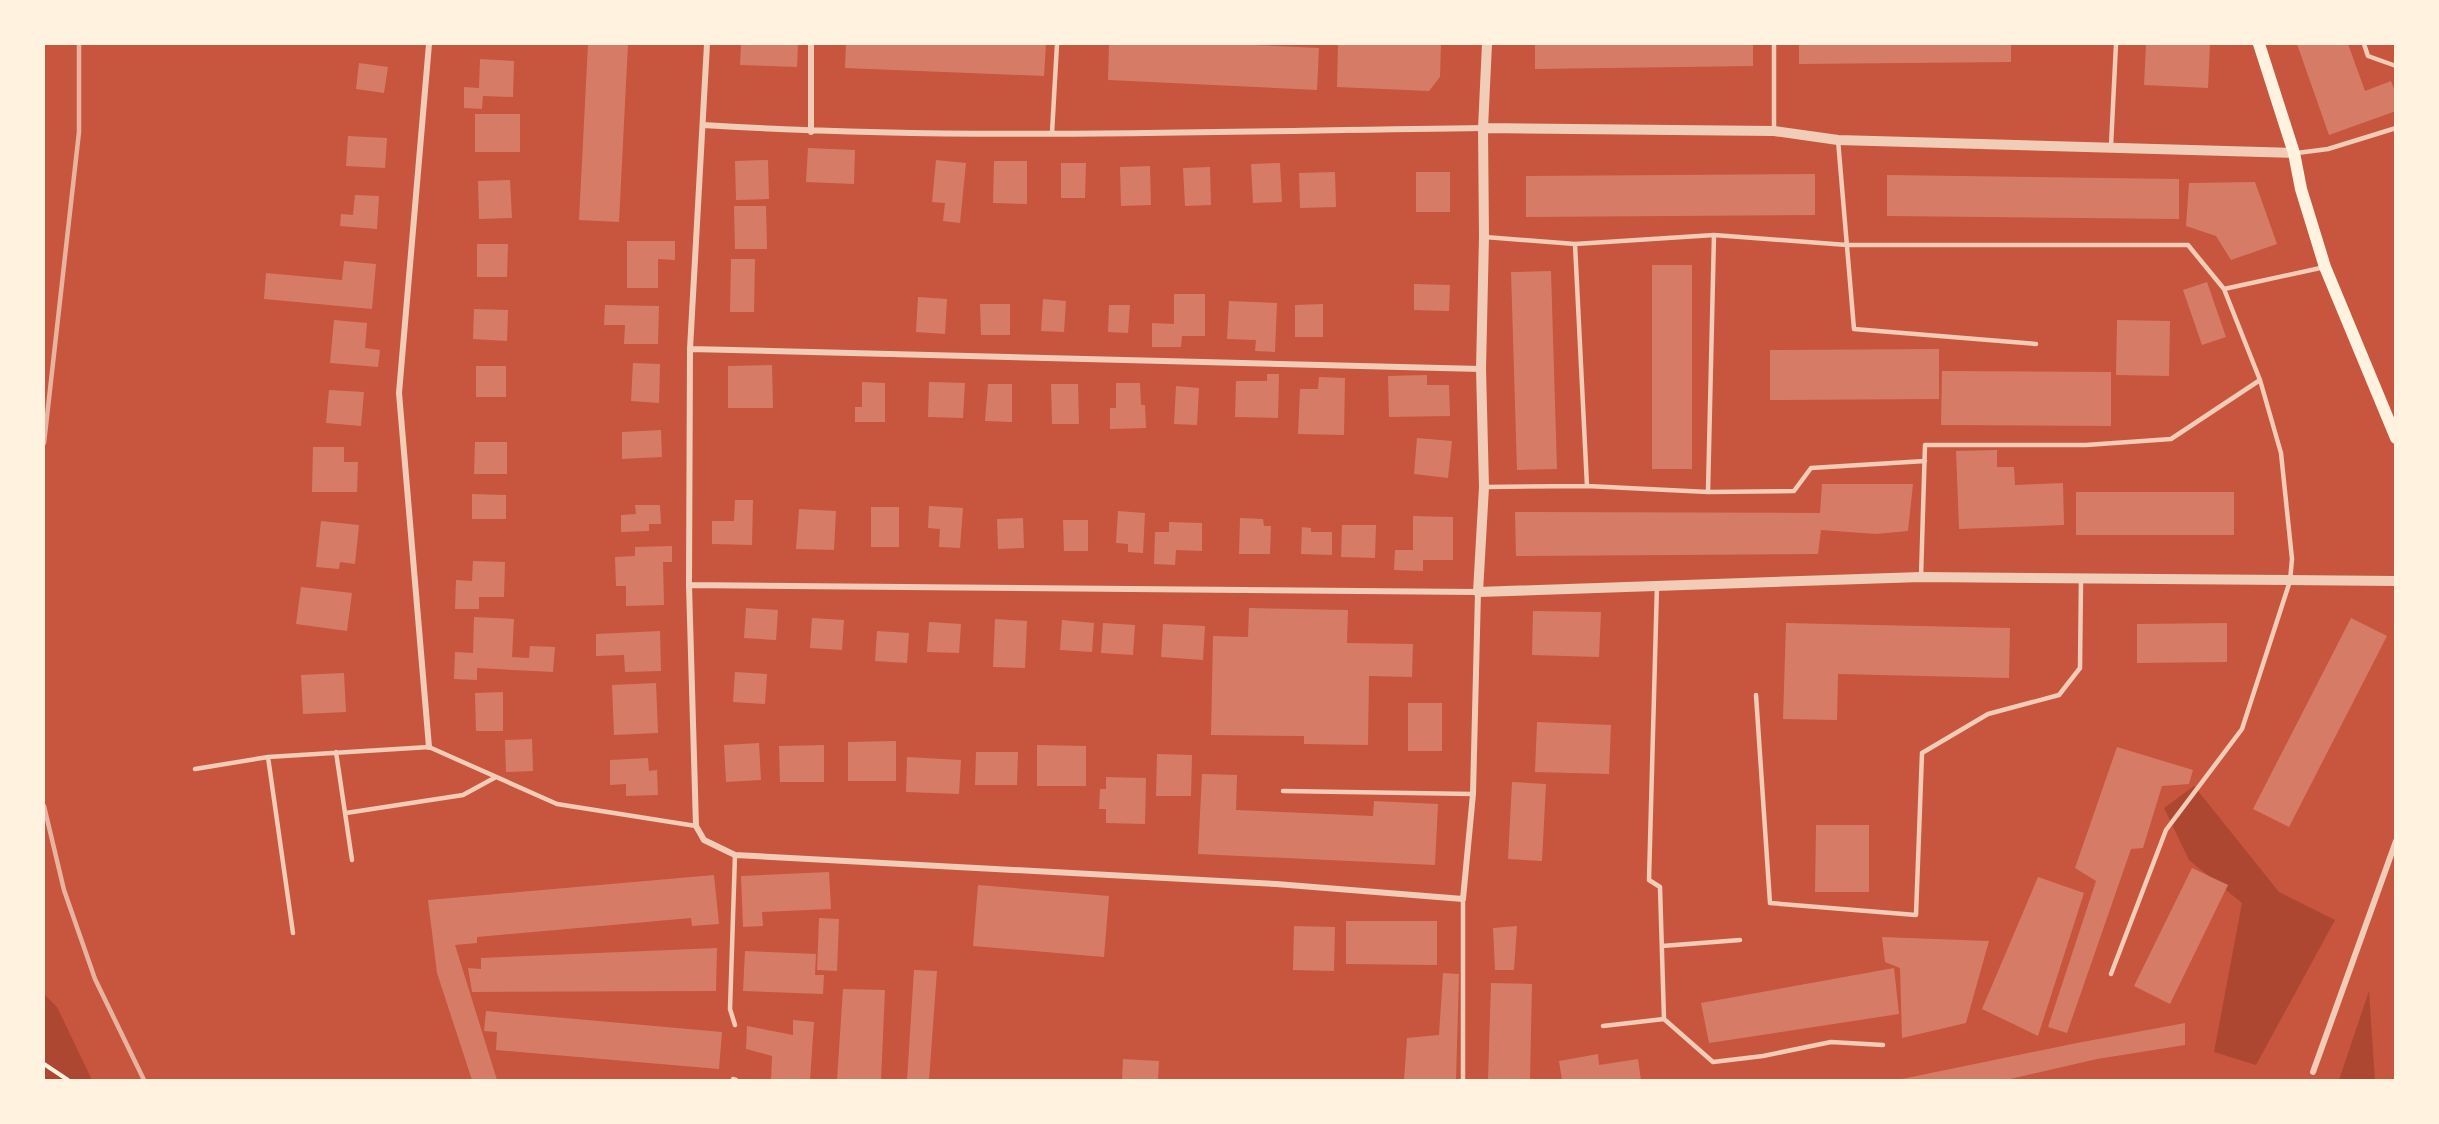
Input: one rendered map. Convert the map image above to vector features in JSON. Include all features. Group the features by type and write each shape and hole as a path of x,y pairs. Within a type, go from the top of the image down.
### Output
{"main road":[{"path":"2259,44 2294,153 2301,189 2325,267 2396,438"}],"street":[{"path":"429,44 399,393 429,747"},
{"path":"707,44 690,349 689,585 696,826 704,840 735,855 1264,883 1463,899 1473,794 1484,487 1481,369 1484,237 1483,128 1487,44"},
{"path":"811,44 812,132"},
{"path":"703,125 812,132 1052,133 1483,128 1773,131 1838,140 2294,153"},
{"path":"690,349 1481,369"},
{"path":"689,585 1479,592 1921,577 2396,581"},
{"path":"2313,1072 2396,841"}],"lane":[{"path":"1052,133 1057,44"},
{"path":"1773,131 1774,44"},
{"path":"2111,148 2116,44"},
{"path":"2364,44 2368,56 2396,66"},
{"path":"2294,153 2328,149 2396,128"},
{"path":"1838,140 1854,329 2036,344"},
{"path":"1484,237 1575,244 1714,235 1847,245 2188,245 2224,289 2260,380 2281,453 2292,559 2290,581 2242,729 2166,830 2111,975"},
{"path":"1708,492 1714,235"},
{"path":"1575,244 1587,486"},
{"path":"2224,289 2325,267"},
{"path":"1921,577 1925,445 2086,445 2171,440 2260,380"},
{"path":"1484,487 1587,486 1708,492 1794,491 1811,468 1925,461"},
{"path":"1756,694 1770,903 1916,915 1922,753 1988,714 2059,695 2080,668 2081,579"},
{"path":"1657,585 1649,880 1660,887 1664,1019 1713,1062 1763,1056 1831,1042 1883,1045"},
{"path":"195,769 268,757 429,747 556,804 696,826"},
{"path":"336,752 352,860"},
{"path":"268,757 293,933"},
{"path":"346,813 464,795 496,777"},
{"path":"1283,791 1473,794"},
{"path":"735,855 730,1009 735,1025"},
{"path":"1463,899 1463,1080"},
{"path":"1662,946 1740,940"},
{"path":"1603,1026 1664,1019"}],"path":[{"path":"44,1064 68,1080"}],"shaded area":[{"path":"2194,786 2279,892 2335,920 2256,1065 2214,1052 2242,903 2189,860 2164,808"},
{"path":"2369,991 2375,1080 2339,1080"},
{"path":"44,994 57,1007 92,1080 44,1080"}],"building":[{"path":"588,44 628,44 619,222 579,220"},
{"path":"741,44 798,44 797,67 740,65"},
{"path":"846,44 1046,44 1044,76 845,68"},
{"path":"1109,44 1231,44 1319,48 1317,90 1108,80"},
{"path":"1338,44 1441,44 1440,77 1429,91 1337,87"},
{"path":"1535,44 1753,44 1753,66 1535,69"},
{"path":"1799,44 2011,44 2011,62 1799,64"},
{"path":"2146,44 2210,44 2208,88 2144,85"},
{"path":"2297,44 2348,44 2365,91 2391,81 2396,94 2396,111 2329,135"},
{"path":"480,59 514,61 513,97 483,96 482,109 464,108 464,87 479,88"},
{"path":"359,63 388,67 384,93 356,89"},
{"path":"475,114 520,114 520,152 475,152"},
{"path":"348,136 387,138 385,168 346,166"},
{"path":"808,148 855,150 854,184 806,182"},
{"path":"768,160 769,199 736,200 735,161"},
{"path":"936,160 966,163 960,223 943,221 945,203 932,202"},
{"path":"994,161 1027,161 1027,204 993,203"},
{"path":"1061,163 1086,163 1085,198 1061,198"},
{"path":"1280,163 1282,202 1253,203 1251,164"},
{"path":"1150,166 1151,205 1121,206 1120,167"},
{"path":"1210,167 1211,205 1185,206 1183,168"},
{"path":"1335,172 1336,207 1300,208 1299,173"},
{"path":"1416,172 1450,172 1450,212 1416,212"},
{"path":"1815,174 1815,215 1526,217 1526,176"},
{"path":"1887,175 2179,179 2179,219 1887,216"},
{"path":"510,180 512,218 479,219 478,181"},
{"path":"2255,182 2277,244 2231,260 2216,236 2186,226 2189,183"},
{"path":"355,195 379,196 377,229 340,226 341,214 353,215"},
{"path":"734,206 766,206 767,249 735,249"},
{"path":"627,241 675,241 675,260 658,259 658,288 627,288"},
{"path":"477,244 508,244 507,277 477,277"},
{"path":"731,259 755,259 754,312 730,312"},
{"path":"344,261 376,264 372,309 264,299 266,273 342,280"},
{"path":"1652,265 1692,265 1692,469 1652,469"},
{"path":"1551,271 1557,469 1517,470 1511,272"},
{"path":"2207,282 2226,337 2202,345 2183,290"},
{"path":"1414,284 1450,285 1449,311 1414,310"},
{"path":"1174,294 1205,294 1205,336 1182,336 1181,347 1152,347 1152,323 1174,324"},
{"path":"918,297 947,299 945,334 916,332"},
{"path":"1043,299 1066,301 1064,332 1041,331"},
{"path":"1229,301 1277,303 1275,352 1255,351 1256,340 1227,339"},
{"path":"980,304 1010,304 1010,335 981,335"},
{"path":"1323,304 1323,337 1295,337 1295,305"},
{"path":"605,305 659,306 658,344 624,344 625,325 604,325"},
{"path":"1109,305 1130,305 1128,333 1108,332"},
{"path":"474,309 508,310 507,341 473,339"},
{"path":"334,320 367,323 365,348 380,350 378,367 330,363"},
{"path":"2117,320 2170,321 2169,376 2116,375"},
{"path":"1939,349 1939,399 1770,400 1770,350"},
{"path":"633,363 660,364 659,403 631,401"},
{"path":"772,365 773,408 728,408 728,366"},
{"path":"476,366 506,366 506,397 476,397"},
{"path":"1942,371 2111,372 2111,426 1941,425"},
{"path":"1267,374 1279,374 1278,418 1235,417 1236,381 1267,381"},
{"path":"1427,375 1427,385 1449,385 1450,416 1389,417 1388,376"},
{"path":"1319,377 1345,378 1344,435 1298,434 1300,389 1318,389"},
{"path":"862,382 885,383 885,422 855,422 855,407 862,407"},
{"path":"929,382 965,383 963,418 928,417"},
{"path":"1116,383 1140,383 1141,405 1145,405 1146,428 1110,429 1110,408 1116,408"},
{"path":"988,384 1012,384 1012,422 985,421"},
{"path":"1051,384 1078,384 1079,424 1052,424"},
{"path":"1176,386 1199,388 1197,425 1174,424"},
{"path":"329,390 364,392 361,426 326,423"},
{"path":"661,430 662,457 622,459 622,432"},
{"path":"1417,438 1452,441 1448,478 1414,474"},
{"path":"475,442 507,442 507,474 474,474"},
{"path":"313,447 344,447 344,462 358,462 357,492 312,492"},
{"path":"1997,450 1997,467 2014,467 2015,485 2063,483 2064,525 1959,529 1956,451"},
{"path":"1822,484 1913,484 1908,531 1876,534 1821,530 1818,554 1516,556 1515,512 1820,513"},
{"path":"2076,492 2234,492 2234,535 2076,535"},
{"path":"472,494 506,495 506,519 472,519"},
{"path":"735,500 753,500 752,545 712,544 712,521 734,521"},
{"path":"635,505 660,505 661,524 649,524 649,531 621,532 621,515 636,514"},
{"path":"929,506 963,508 960,548 939,547 940,529 928,528"},
{"path":"871,507 899,507 899,547 871,547"},
{"path":"799,509 836,511 834,550 796,549"},
{"path":"1118,511 1145,513 1143,553 1128,552 1128,544 1116,543"},
{"path":"1413,516 1453,517 1453,560 1423,560 1423,571 1394,570 1395,550 1413,550"},
{"path":"1023,518 1024,548 998,549 997,519"},
{"path":"1240,518 1263,519 1264,526 1271,526 1270,554 1239,554"},
{"path":"1063,520 1088,520 1088,551 1064,551"},
{"path":"321,521 359,525 355,564 340,562 339,569 316,567"},
{"path":"1169,522 1202,523 1202,551 1176,550 1175,565 1154,564 1155,532 1169,532"},
{"path":"1342,525 1376,525 1375,558 1341,557"},
{"path":"1302,527 1311,528 1311,532 1332,532 1332,555 1301,554"},
{"path":"672,546 672,562 663,562 664,605 626,606 626,586 616,586 615,557 635,556 635,547"},
{"path":"473,561 505,562 504,597 479,597 479,609 455,609 456,580 472,581"},
{"path":"301,587 352,593 347,631 296,624"},
{"path":"746,608 778,610 776,640 744,638"},
{"path":"1249,608 1348,610 1347,643 1413,644 1412,677 1369,676 1368,745 1304,744 1304,736 1211,735 1213,636 1248,637"},
{"path":"1533,611 1601,612 1599,657 1532,655"},
{"path":"474,617 514,619 512,657 529,658 530,646 555,647 553,672 477,668 477,680 454,679 455,652 473,653"},
{"path":"812,618 844,620 842,650 810,648"},
{"path":"2351,618 2387,636 2289,827 2253,809"},
{"path":"995,619 1027,621 1025,668 993,667"},
{"path":"1062,620 1094,623 1092,652 1060,650"},
{"path":"929,622 961,624 959,653 927,652"},
{"path":"1103,623 1135,625 1133,655 1101,653"},
{"path":"1786,623 2010,628 2009,678 1838,674 1837,720 1783,719"},
{"path":"2227,623 2227,662 2137,663 2137,624"},
{"path":"1163,624 1205,626 1203,660 1161,657"},
{"path":"660,631 661,671 625,672 624,655 596,656 596,634"},
{"path":"877,631 909,633 907,663 875,661"},
{"path":"735,672 767,674 765,704 733,702"},
{"path":"344,673 346,712 303,714 301,675"},
{"path":"656,683 658,733 614,735 612,685"},
{"path":"503,692 503,731 476,731 475,693"},
{"path":"1408,703 1442,703 1442,751 1408,751"},
{"path":"1537,722 1611,725 1609,774 1535,772"},
{"path":"532,739 533,771 506,772 505,740"},
{"path":"896,741 896,781 848,781 848,742"},
{"path":"759,743 761,780 726,782 724,745"},
{"path":"824,745 824,782 780,782 779,746"},
{"path":"1037,745 1086,746 1086,786 1037,786"},
{"path":"2117,747 2193,770 2189,784 2162,786 2143,848 2131,849 2067,1033 2048,1027 2096,881 2075,868"},
{"path":"976,752 1018,752 1017,785 975,785"},
{"path":"1157,754 1192,755 1191,796 1156,796"},
{"path":"907,757 961,760 959,794 906,792"},
{"path":"648,758 649,771 657,770 658,795 626,796 626,784 610,785 610,760"},
{"path":"1202,774 1237,775 1236,810 1373,816 1374,801 1438,804 1435,865 1198,854"},
{"path":"1106,777 1146,778 1145,824 1106,823 1106,809 1099,809 1100,789 1106,789"},
{"path":"1512,782 1546,784 1542,861 1508,859"},
{"path":"1816,825 1869,825 1869,892 1815,892"},
{"path":"2192,868 2228,885 2170,1004 2134,986"},
{"path":"829,872 831,909 762,912 763,926 743,927 741,876"},
{"path":"714,875 719,924 692,926 691,918 477,937 477,943 455,945 497,1080 472,1080 437,973 428,900"},
{"path":"2038,877 2084,893 2038,1036 1982,1009"},
{"path":"978,885 1109,896 1104,957 973,946"},
{"path":"819,918 839,919 837,971 817,970"},
{"path":"1346,921 1437,921 1437,965 1346,964"},
{"path":"1294,926 1335,927 1334,971 1293,970"},
{"path":"1517,926 1514,970 1495,970 1493,928"},
{"path":"1882,937 1989,941 1966,1023 1902,1038 1900,968 1885,962"},
{"path":"717,948 716,991 472,992 468,968 481,969 481,958"},
{"path":"745,951 816,954 815,975 824,975 823,994 743,991"},
{"path":"1894,968 1899,1014 1709,1043 1701,1003"},
{"path":"914,970 937,971 929,1080 907,1080"},
{"path":"1443,973 1459,974 1456,1080 1404,1080 1407,1038 1439,1035"},
{"path":"1491,983 1532,984 1530,1080 1488,1080"},
{"path":"843,989 885,990 881,1080 837,1080"},
{"path":"486,1011 722,1032 719,1069 496,1050 497,1032 484,1031"},
{"path":"793,1020 814,1022 810,1080 771,1080 772,1056 746,1049 747,1026 793,1035"},
{"path":"2185,1023 2185,1045 2097,1059 2006,1080 1897,1080 2077,1043"},
{"path":"1598,1054 1599,1065 1638,1059 1641,1080 1562,1080 1559,1061"},
{"path":"1123,1059 1159,1061 1158,1080 1122,1080"}],"railway":[{"path":"44,443 79,132 79,44"},
{"path":"44,806 64,890 95,979 144,1080"}]}
